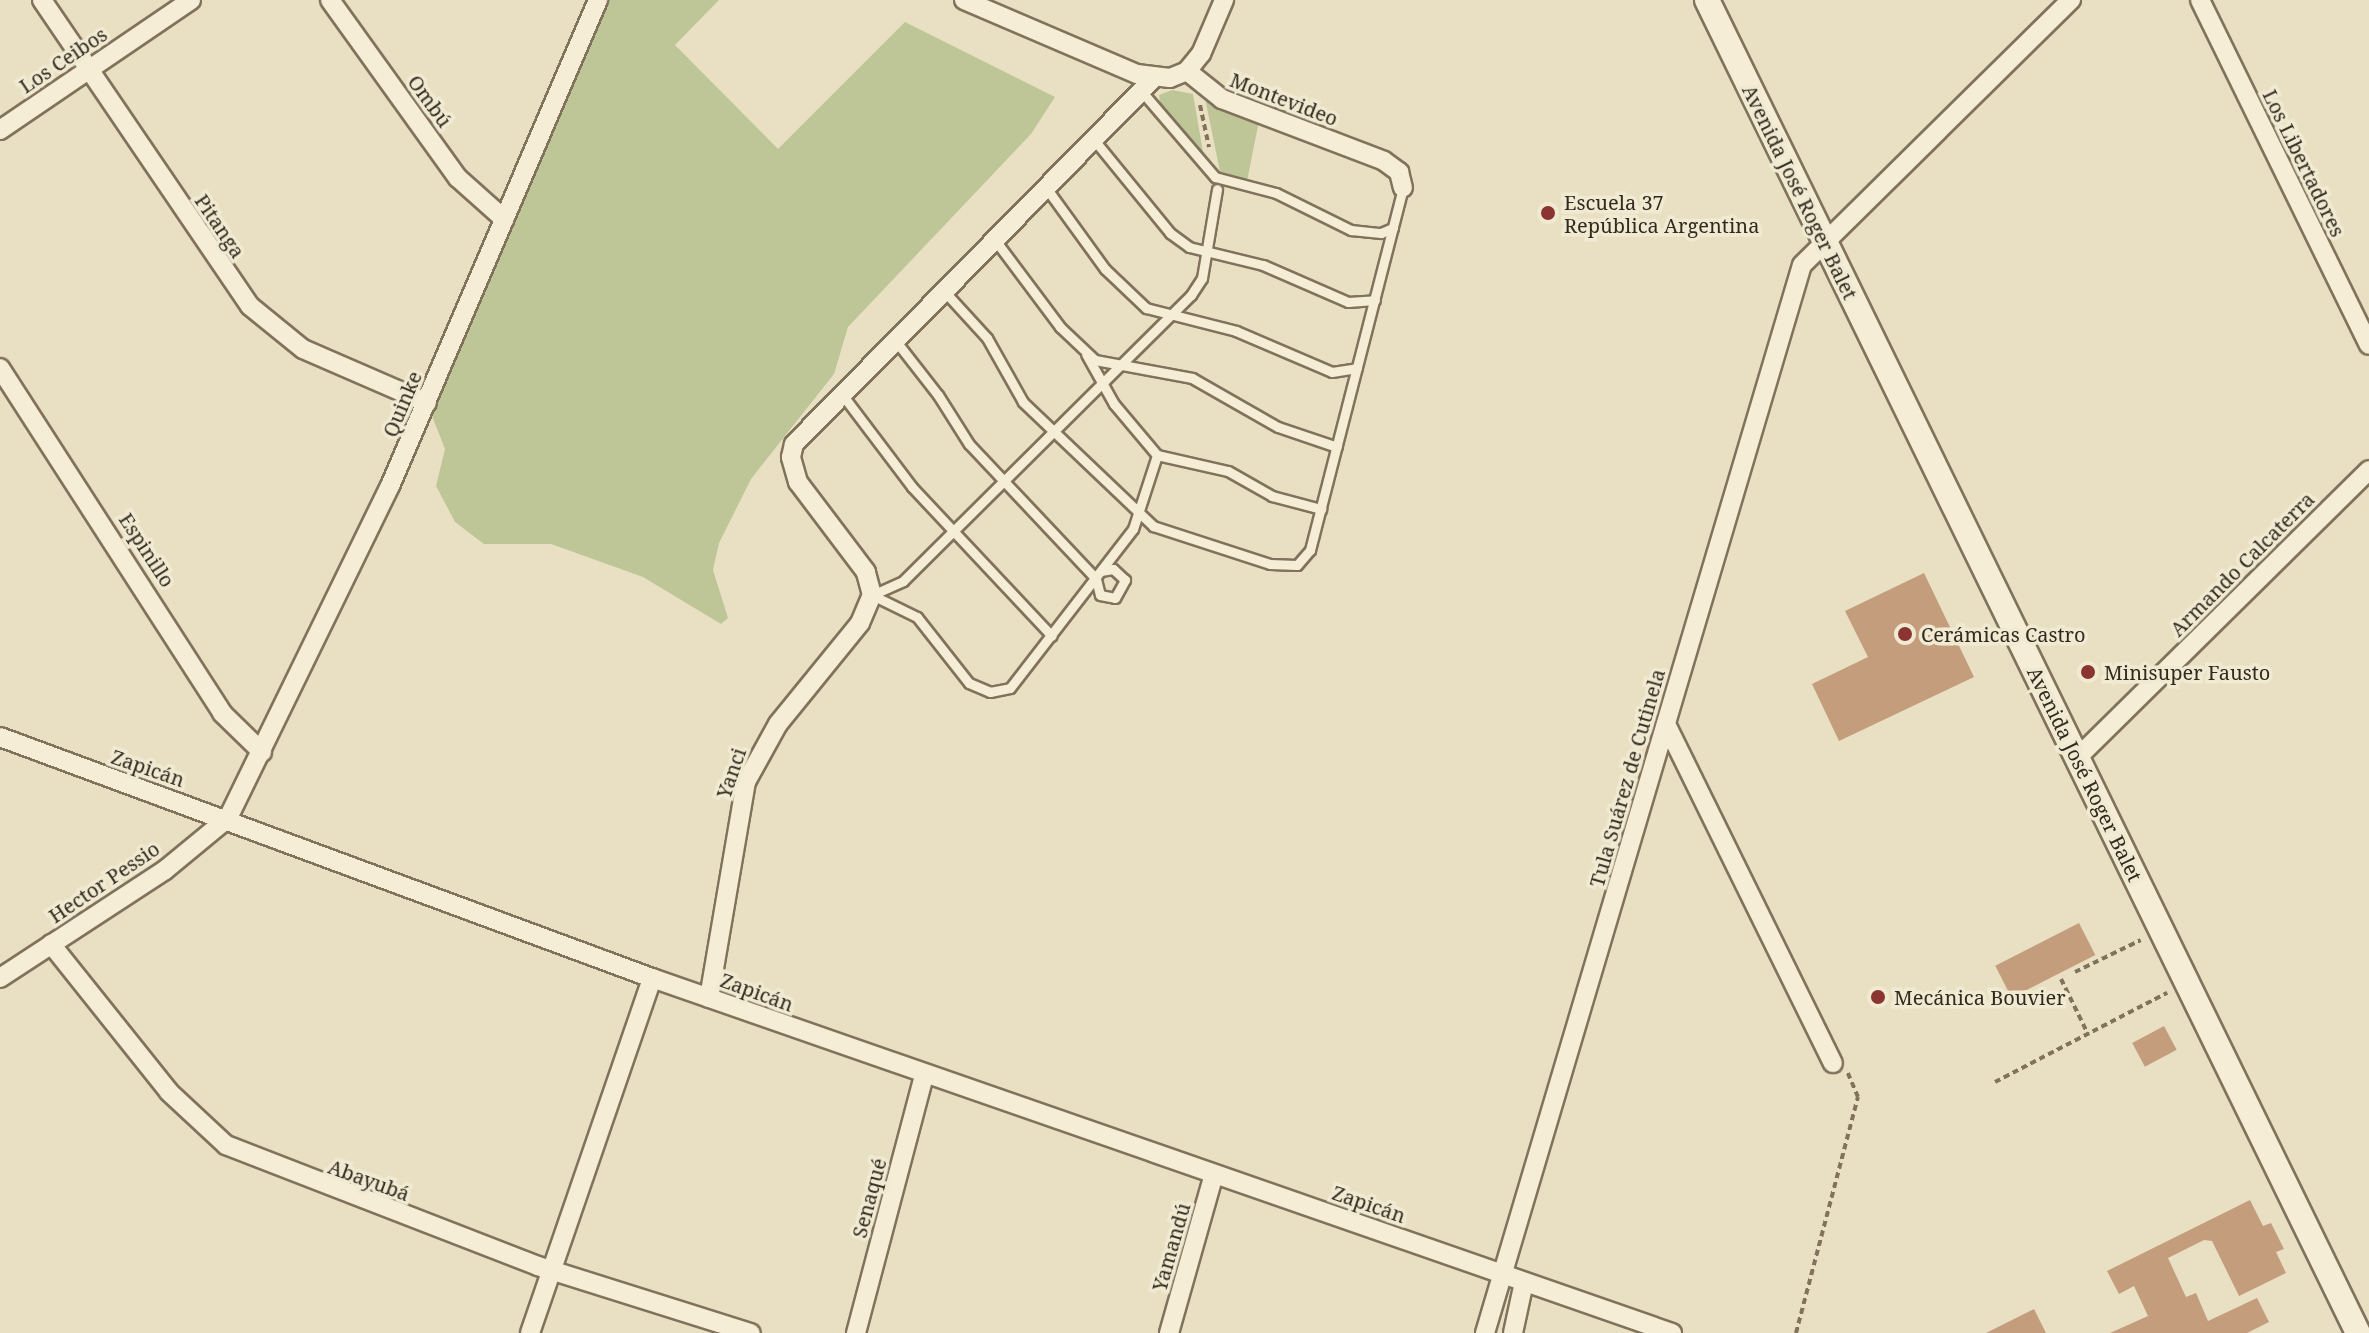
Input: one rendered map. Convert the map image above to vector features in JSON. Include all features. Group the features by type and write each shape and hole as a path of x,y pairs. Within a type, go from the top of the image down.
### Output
{"street":[{"name":"Pitanga","path":"42,0 212,255 266,323 303,349 427,403"},
{"name":"Los Ceibos","path":"0,130 191,0"},
{"name":"Ombú","path":"330,0 458,178 504,219"},
{"name":"Quinke","path":"228,818 427,403 598,0"},
{"path":"964,0 1149,86"},
{"path":"872,595 866,572 807,497 793,469 794,444 841,393 1149,86 1187,71 1201,54 1224,0"},
{"name":"Avenida José Roger Balet","path":"1707,0 2358,1333"},
{"name":"Tula Suárez de Cutinela","path":"1485,1333 1802,265 2071,0"},
{"name":"Los Libertadores","path":"2200,0 2369,345"},
{"name":"Montevideo","path":"1187,71 1222,99 1384,161 1399,172 1403,188"},
{"name":"Espinillo","path":"0,368 222,713 262,752"},
{"name":"Armando Calcaterra","path":"2077,758 2369,470"},
{"name":"Yanci","path":"709,998 746,782 778,724 860,623 872,595"},
{"path":"1666,724 1833,1063"},
{"name":"Zapicán","path":"0,737 924,1075 1672,1333"},
{"name":"Hector Pessio","path":"0,978 165,870 228,818"},
{"name":"Abayubá","path":"51,944 169,1092 226,1145 524,1261 556,1268 751,1333"},
{"path":"530,1333 556,1268 652,978"},
{"name":"Senaqué","path":"856,1333 924,1075"},
{"name":"Yamandú","path":"1169,1333 1214,1174"},
{"path":"1513,1333 1524,1282"}],"lane":[{"path":"1149,86 1215,177 1276,193 1351,230 1393,228"},
{"path":"1095,141 1170,233 1189,247 1263,265 1348,302 1375,300"},
{"path":"944,291 981,330 1023,402 1053,434 1153,526 1290,566 1307,557 1403,188"},
{"path":"1047,189 1121,287 1146,308 1167,317 1236,331 1332,372 1357,368"},
{"path":"872,595 903,581 1197,287 1208,253 1217,189"},
{"path":"995,240 1086,354 1102,381 1157,455 1228,471 1272,496 1321,509"},
{"path":"895,340 938,395 960,434 1099,575"},
{"path":"1086,354 1118,366 1192,378 1278,427 1337,447"},
{"path":"841,393 886,446 912,487 1052,636"},
{"path":"872,595 917,617 969,683 990,692 1010,688 1099,575 1140,514 1157,455"}],"path":[{"path":"1187,71 1199,97 1215,177"},
{"path":"2075,972 2161,929"},
{"path":"2061,979 2088,1034"},
{"path":"1995,1082 2186,983"},
{"path":"1796,1333 1858,1097 1851,1073 1833,1063"}],"green space":[{"path":"609,0 719,0 675,45 778,149 905,22 1055,97 1031,134 848,327 834,374 751,479 719,543 713,570 728,618 721,624 643,577 551,544 484,544 455,522 436,486 445,449 432,416"},
{"path":"1172,90 1193,94 1204,158 1160,104 1159,95"},
{"path":"1205,98 1259,121 1247,181 1220,172"}],"building":[{"name":"Cerámicas Castro","path":"1924,573 1974,677 1839,741 1812,684 1868,657 1845,611"},
{"path":"2079,923 2095,955 2012,998 1995,966"},
{"path":"2164,1026 2177,1050 2145,1067 2132,1043"},
{"path":"2250,1200 2263,1226 2271,1223 2284,1249 2276,1252 2286,1273 2239,1296 2212,1241 2204,1240 2168,1258 2186,1297 2196,1293 2208,1321 2257,1298 2269,1322 2247,1333 2110,1333 2148,1316 2134,1286 2119,1294 2107,1271"},
{"path":"2034,1309 2046,1333 1986,1333"}],"place":[{"name":"Escuela 37 República Argentina","path":"1548,213"},
{"name":"Cerámicas Castro","path":"1905,634"},
{"name":"Minisuper Fausto","path":"2088,672"},
{"name":"Mecánica Bouvier","path":"1878,997"}]}
